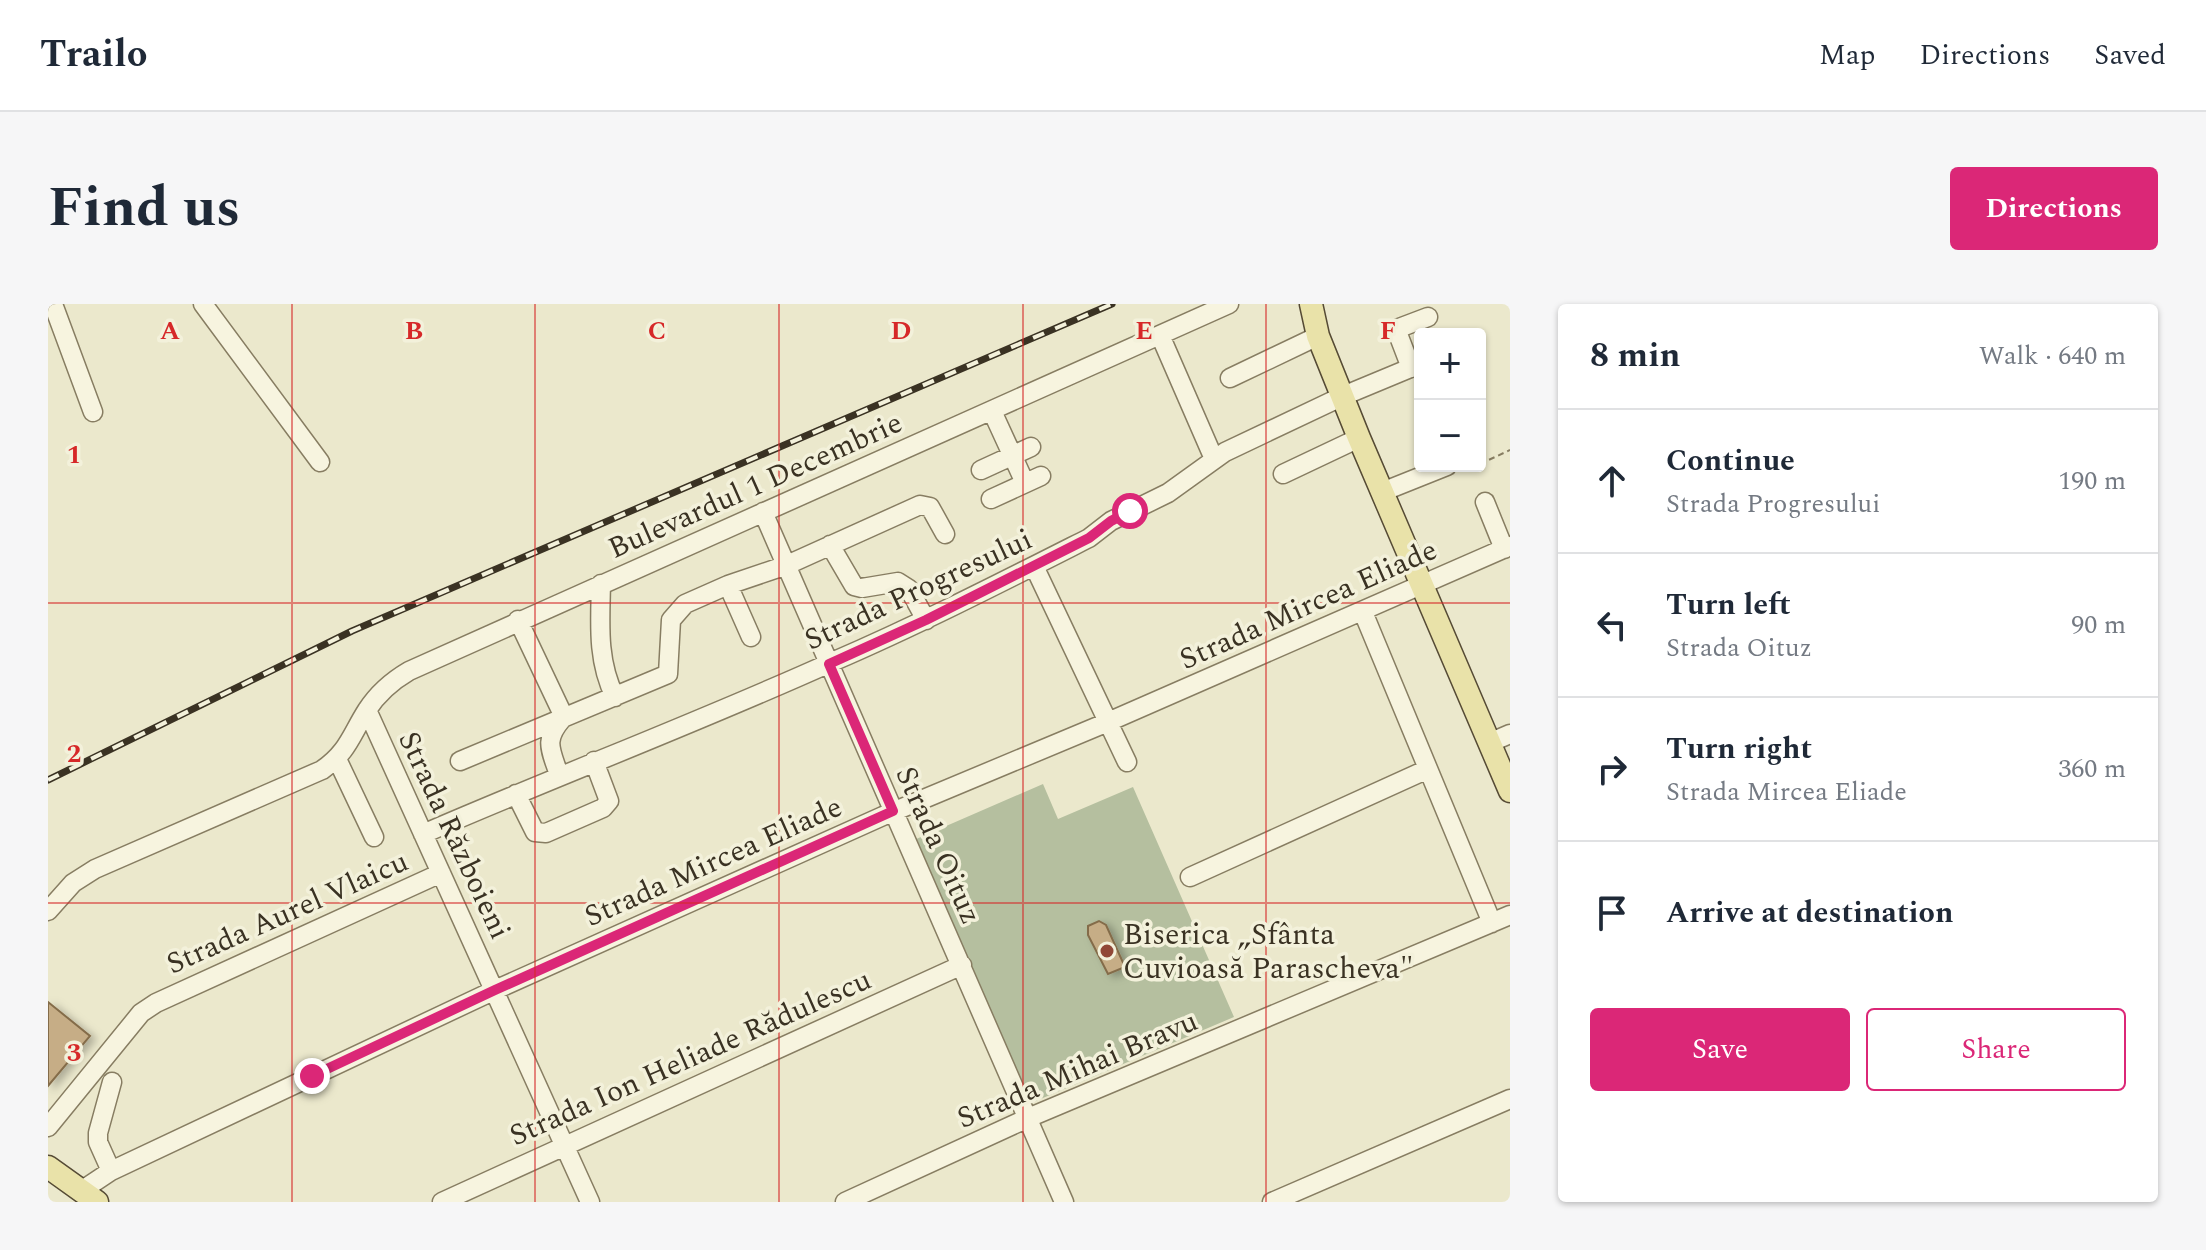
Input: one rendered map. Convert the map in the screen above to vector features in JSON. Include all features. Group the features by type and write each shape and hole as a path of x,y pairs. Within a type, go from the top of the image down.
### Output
{"main road":[{"path":"1311,304 1318,336 1421,585 1500,738 1510,791"},
{"path":"48,1167 89,1197"}],"street":[{"path":"53,304 93,412"},
{"path":"203,304 320,462"},
{"name":"Bulevardul 1 Decembrie","path":"51,903 95,869 322,770 348,746 381,691 409,671 1229,304"},
{"path":"1414,364 1398,334 1399,328 1428,317"},
{"path":"1160,335 1214,459"},
{"path":"1230,378 1318,336"},
{"name":"Strada Progresului","path":"423,834 829,664 926,620 1089,538 1111,521 1168,493 1214,459 1343,396 1414,366"},
{"path":"991,499 1033,480 1013,455 992,411"},
{"path":"1283,474 1359,438"},
{"path":"981,470 1031,447"},
{"path":"1382,492 1432,472"},
{"path":"1485,502 1507,548"},
{"path":"460,761 668,674 671,620 685,604 787,565 920,505 930,507 945,534"},
{"name":"Strada Oituz","path":"763,512 1064,1202"},
{"path":"830,545 854,586 862,588 898,582 909,589 926,620"},
{"name":"Strada Mircea Eliade","path":"89,1197 111,1171 495,990 893,811 1108,722 1507,548"},
{"path":"1034,566 1127,762"},
{"path":"601,584 600,644 606,679 615,697"},
{"path":"728,585 751,637"},
{"path":"1363,612 1492,923"},
{"path":"518,620 564,717"},
{"name":"Strada Războieni","path":"367,710 590,1202"},
{"path":"559,775 549,743 550,733 564,717"},
{"path":"337,759 374,837"},
{"path":"516,794 535,832 546,833 603,808 609,801 594,761"},
{"path":"1190,877 1428,769"},
{"name":"Strada Aurel Vlaicu","path":"48,1127 141,1013 156,1003 441,873"},
{"name":"Strada Mihai Bravu","path":"845,1202 1028,1118 1510,915"},
{"name":"Strada Ion Heliade Rădulescu","path":"442,1202 962,965"},
{"path":"111,1171 98,1142 98,1133 112,1082"},
{"path":"1272,1202 1510,1099"}],"path":[{"path":"1486,461 1510,450"}],"green space":[{"path":"1043,784 1058,819 1133,787 1234,1017 1024,1106 914,840"}],"building":[{"name":"Biserica „Sfânta Cuvioasă Parascheva\"","path":"1099,921 1106,925 1125,967 1108,974 1088,935 1088,926"},
{"path":"48,1002 90,1036 48,1086"}],"railway":[{"path":"48,780 352,631 1112,304"}],"place":[{"name":"Biserica „Sfânta Cuvioasă Parascheva\"","path":"1107,951"}],"route":[{"path":"312,1076 893,811 829,664 926,620 1089,538 1130,511"}]}
